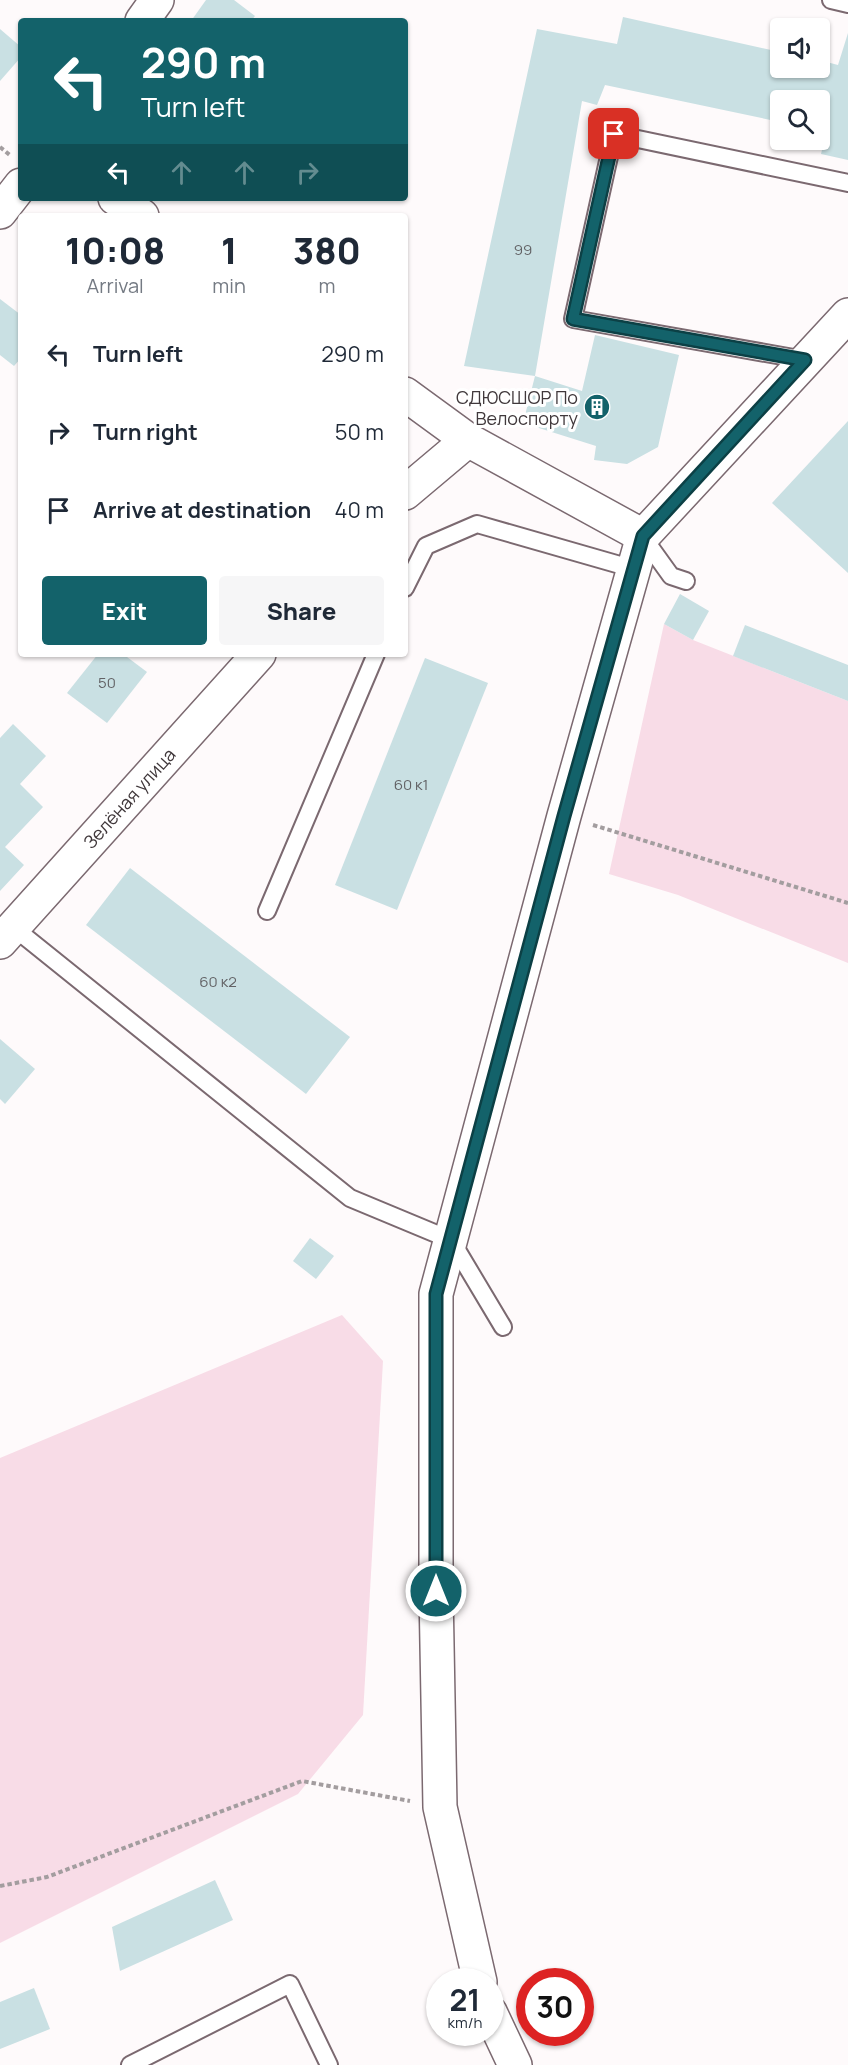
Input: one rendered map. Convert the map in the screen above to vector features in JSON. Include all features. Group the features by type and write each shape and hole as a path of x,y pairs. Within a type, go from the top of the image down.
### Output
{"street":[{"path":"144,18 157,0"},
{"path":"0,212 18,189"},
{"path":"120,201 138,213"},
{"path":"477,1968 440,1807 436,1591 436,1294 564,816 643,536 848,315"},
{"path":"408,396 468,440 643,536"},
{"path":"408,490 468,440"},
{"name":"Зелёная улица","path":"6,934 256,657"},
{"path":"504,2042 515,2065"}],"lane":[{"path":"831,0 848,4"},
{"path":"805,360 573,319 614,134 848,183"},
{"path":"408,582 426,546 477,524 634,569"},
{"path":"643,536 671,576 686,581"},
{"path":"267,912 375,657"},
{"path":"6,934 350,1198 451,1240 503,1327"},
{"path":"130,2065 290,1984 329,2065"}],"path":[{"path":"564,816 848,903"},
{"path":"0,1886 47,1877 302,1781 440,1807"}],"shaded area":[{"path":"664,624 693,640 848,701 848,963 678,895 609,874"},
{"path":"342,1315 383,1361 363,1715 298,1794 0,1943 0,1458"}],"building":[{"path":"206,0 234,0 255,16 253,18 193,18"},
{"path":"623,17 770,50 770,78 830,78 830,63 838,65 848,33 848,160 821,154 822,150 830,150 830,90 770,90 770,120 605,85 597,105 582,101 535,376 464,366 537,29 617,44"},
{"path":"0,29 18,44 18,60 0,81"},
{"path":"0,299 18,313 18,361 14,366 0,355"},
{"name":"СДЮСШОР По Велоспорту","path":"595,335 679,355 658,447 627,464 594,460 596,446 523,423 535,376 582,391"},
{"path":"848,421 848,573 772,503"},
{"path":"680,594 709,611 693,640 664,624"},
{"path":"745,625 848,665 848,701 733,656"},
{"path":"96,657 127,657 147,672 107,723 67,693"},
{"path":"425,658 488,683 397,910 335,885"},
{"path":"13,724 46,756 20,784 43,807 5,847 24,865 0,891 0,738"},
{"path":"130,868 350,1037 306,1094 86,925"},
{"path":"0,1039 35,1069 5,1104 0,1099"},
{"path":"310,1238 334,1256 316,1279 293,1261"},
{"path":"215,1880 233,1920 120,1971 112,1927"},
{"path":"34,1988 50,2029 0,2049 0,2002"}],"place":[{"name":"СДЮСШОР По Велоспорту","path":"597,407"}],"route":[{"path":"436,1591 436,1294 564,816 643,536 805,360 573,319 614,134"}]}
